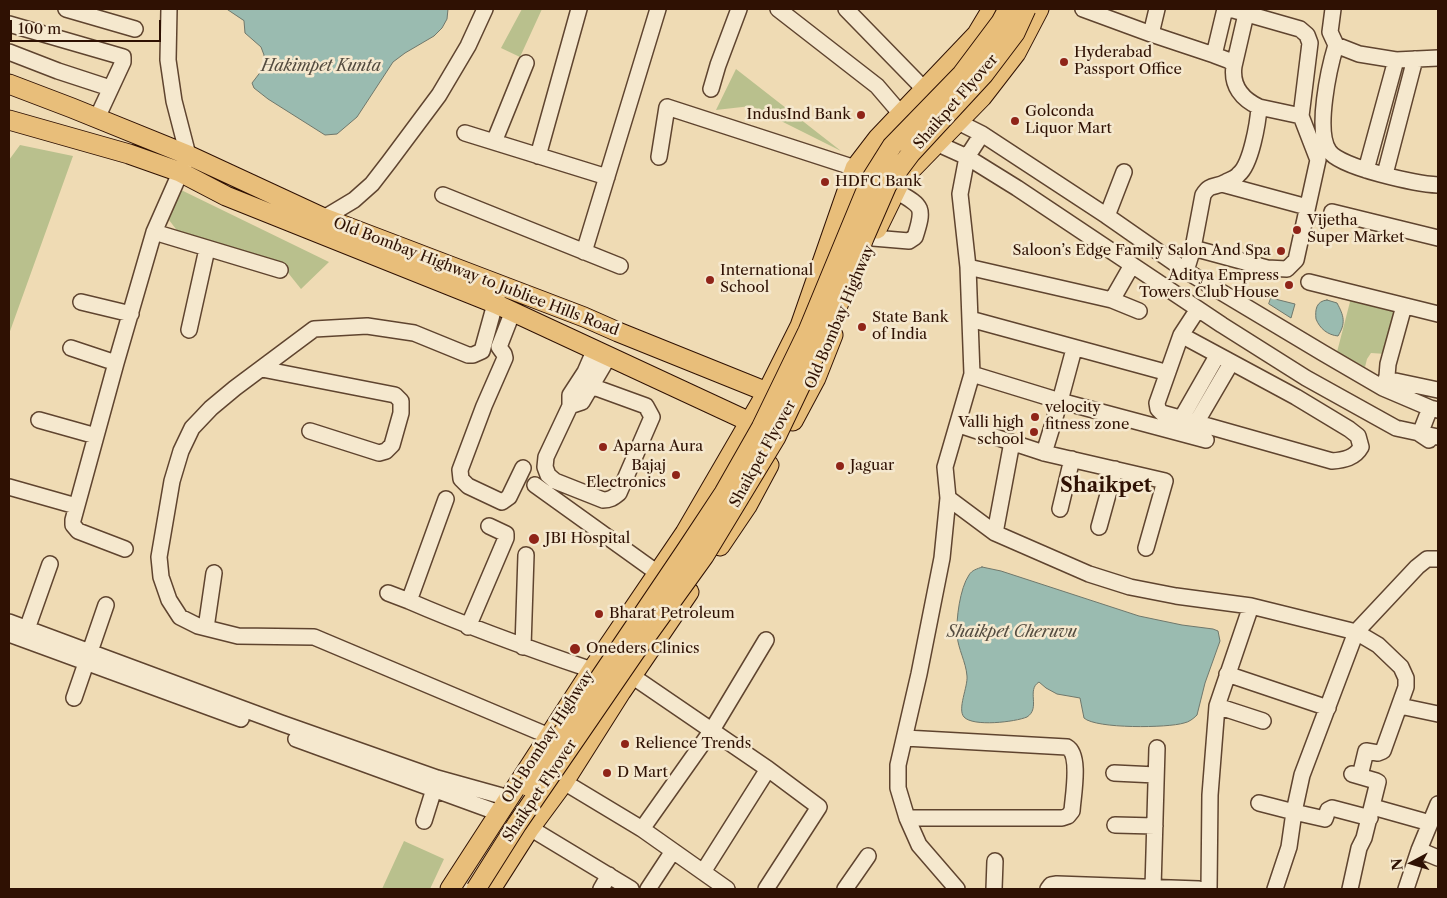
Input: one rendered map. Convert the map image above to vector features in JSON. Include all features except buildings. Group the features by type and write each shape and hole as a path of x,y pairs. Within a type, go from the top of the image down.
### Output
{"main road":[{"name":"Old Bombay Highway","path":"450,889 592,670 659,574 691,524 768,392 800,326 855,168 878,138 977,34 992,9"},
{"name":"Shaikpet Flyover","path":"460,889 724,493 760,428 808,331 870,182 892,146 962,74 1002,22 1008,9"},
{"name":"Shaikpet Flyover","path":"476,889 517,824 635,652 704,556 776,437 835,313 887,185 911,153 984,74 1015,33 1026,9"},
{"name":"Old Bombay Highway","path":"491,889 747,506 816,378 873,238 901,180 982,97 1016,53 1040,9"},
{"name":"Old Bombay Highway to Jubliee Hills Road","path":"9,84 188,155 324,218 500,284 768,392"},
{"name":"Old Bombay Highway to Jubliee Hills Road","path":"9,120 129,154 180,172 226,196 513,311 750,422"},
{"path":"574,340 584,317"},
{"path":"691,524 720,545"}],"street":[{"path":"66,9 134,29"},
{"path":"125,548 75,529 73,520 154,232 188,155 174,101 168,60 169,9"},
{"path":"324,218 354,200 372,184 389,162 439,95 468,46 485,9"},
{"path":"538,156 579,9"},
{"path":"584,252 658,9"},
{"path":"711,88 739,9"},
{"path":"778,9 877,86 901,114"},
{"path":"846,9 925,90"},
{"path":"1084,9 1152,30"},
{"path":"1108,9 1152,30 1230,61 1234,66"},
{"path":"1152,30 1157,9"},
{"path":"1214,55 1225,9"},
{"path":"1230,9 1251,11 1333,39 1359,54 1396,60 1438,58"},
{"path":"1334,9 1333,39 1324,115 1325,141 1328,151 1333,156 1366,170 1397,179 1438,185"},
{"path":"1251,11 1234,66 1233,73 1236,88 1248,102 1259,107 1301,116"},
{"path":"1198,249 1267,268 1287,269 1296,260 1318,160 1301,116 1310,43 1307,35 1300,29 1251,11"},
{"path":"9,24 124,57 98,118"},
{"path":"9,52 110,88"},
{"path":"1385,174 1415,59"},
{"path":"1366,170 1396,60"},
{"path":"494,142 526,63"},
{"path":"659,157 667,107 855,168"},
{"path":"1190,273 1198,249 1203,195 1212,186 1222,184 1240,174 1247,162 1259,107"},
{"path":"958,122 982,134 1190,273 1434,409 1420,434"},
{"path":"465,133 607,177"},
{"path":"957,889 919,845 907,818 898,788 898,765 920,674 942,558 948,498 945,467 959,425 972,374 968,267 960,194 967,157 982,134"},
{"path":"936,143 967,157 1306,378 1396,428 1438,437"},
{"path":"1107,216 1124,172"},
{"path":"1222,184 1307,207"},
{"path":"873,238 910,240 915,236 921,215 920,207 896,191"},
{"path":"443,195 620,266"},
{"path":"1332,212 1438,238"},
{"path":"154,232 280,270"},
{"path":"189,330 207,249"},
{"path":"1112,300 1132,265"},
{"path":"968,267 1112,300 1139,311"},
{"path":"1309,282 1438,314"},
{"path":"500,284 482,351 473,355 414,334 367,326 314,330 217,403 192,428 181,452 172,481 159,557 161,577 169,600 180,617 198,626 238,636 314,637 549,736"},
{"path":"81,302 131,314"},
{"path":"1385,381 1386,369 1404,306"},
{"path":"1181,336 1217,356 1297,395 1358,436 1360,442 1359,451 1350,457 1332,461 1162,413 1158,409 1157,403 1181,336 1198,309"},
{"path":"513,311 499,347 505,358 484,406 460,470 462,479 468,486 502,502 509,497 523,468"},
{"path":"970,319 1074,349 1161,371"},
{"path":"71,348 116,363"},
{"path":"1044,453 1074,349"},
{"path":"591,386 646,406 652,417 619,493 613,499 603,500 555,481 548,475 545,467 546,457 570,406 570,395 585,372 602,353"},
{"path":"570,406 582,402 591,386 602,353"},
{"path":"1188,421 1217,356"},
{"path":"1188,421 1231,363"},
{"path":"262,369 395,394 401,401 401,413 392,445 386,451 379,453 310,431"},
{"path":"972,374 1060,401 1206,440"},
{"path":"1297,395 1306,378"},
{"path":"1385,381 1438,390"},
{"path":"39,420 96,436"},
{"path":"959,425 1044,453 1165,481 1146,548"},
{"path":"1420,434 1438,446"},
{"path":"995,533 1012,442"},
{"path":"1060,509 1072,459"},
{"path":"1099,527 1115,469"},
{"path":"534,485 659,574"},
{"path":"9,487 76,506"},
{"path":"948,498 995,533 1090,574 1130,587 1176,596 1252,606 1356,632 1378,645 1401,667 1409,667 1406,687 1383,750 1378,753 1366,751 1355,775 1378,781 1372,812 1359,848 1350,889"},
{"path":"409,601 446,499"},
{"path":"468,627 506,538 506,534 489,526"},
{"path":"523,647 526,555"},
{"path":"1275,889 1289,846 1302,775 1356,632 1417,567 1427,559 1438,559"},
{"path":"27,629 50,564"},
{"path":"206,628 214,573"},
{"path":"388,593 468,627 592,670"},
{"path":"74,698 106,605"},
{"path":"1209,889 1210,795 1217,706 1252,606"},
{"path":"9,622 88,657 434,789 504,805"},
{"path":"9,634 88,657 281,723 437,778 504,805"},
{"path":"642,829 712,730 766,640"},
{"path":"1227,674 1328,708"},
{"path":"632,676 820,806 766,889"},
{"path":"1217,706 1263,721"},
{"path":"1400,706 1438,714"},
{"path":"905,738 1067,747 1072,750 1076,759 1072,811 1068,816 1062,818 907,818"},
{"path":"1157,748 1155,826 1162,888"},
{"path":"703,872 768,769"},
{"path":"1114,774 1156,775"},
{"path":"564,782 642,829 728,889"},
{"path":"424,821 434,789"},
{"path":"1259,803 1325,819 1328,810 1332,808 1372,812 1430,823"},
{"path":"1406,889 1419,850 1438,804"},
{"path":"1115,824 1155,826"},
{"path":"530,828 632,889"},
{"path":"1419,850 1438,858"},
{"path":"648,889 673,851"},
{"path":"845,889 868,856"},
{"path":"994,889 995,861"},
{"path":"601,889 609,876"},
{"path":"1048,889 1051,885 1056,884 1105,888 1199,889"}],"green space":[{"path":"522,9 542,9 520,57 501,48"},
{"path":"736,69 841,151 751,106 716,110"},
{"path":"20,145 73,156 9,334 9,160"},
{"path":"177,188 329,262 301,289 281,264 182,237 169,220"},
{"path":"1351,298 1395,309 1386,354 1371,353 1365,367 1337,352"},
{"path":"404,841 444,859 430,889 382,889"}],"water":[{"name":"Hakimpet Kunta","path":"227,9 448,9 447,19 434,36 393,62 357,117 337,134 325,135 254,88 252,83 262,70 264,55 261,47 245,33 244,21"},
{"path":"1271,298 1295,304 1291,318 1269,304"},
{"path":"1327,300 1337,303 1343,316 1342,327 1338,336 1325,331 1316,319 1318,304"},
{"name":"Shaikpet Cheruvu","path":"982,567 1001,571 1139,616 1218,631 1220,641 1205,683 1197,715 1186,723 1163,726 1117,726 1091,722 1084,718 1080,698 1057,694 1039,682 1035,685 1033,694 1033,709 1027,717 1013,721 985,723 969,720 964,717 962,703 967,676 958,640 958,612 961,595 969,575"}],"place":[{"name":"Hyderabad Passport Office","path":"1064,62"},
{"name":"IndusInd Bank","path":"861,115"},
{"name":"Golconda Liquor Mart","path":"1015,121"},
{"name":"HDFC Bank","path":"825,182"},
{"name":"Vijetha Super Market","path":"1297,230"},
{"name":"Saloon’s Edge Family Salon And Spa","path":"1281,251"},
{"name":"International School","path":"710,280"},
{"name":"Aditya Empress Towers Club House","path":"1289,285"},
{"name":"State Bank of India","path":"862,327"},
{"name":"velocity fitness zone","path":"1035,417"},
{"name":"Valli high school","path":"1034,432"},
{"name":"Aparna Aura","path":"603,447"},
{"name":"Jaguar","path":"840,466"},
{"name":"Bajaj Electronics","path":"676,475"},
{"name":"JBI Hospital","path":"534,539"},
{"name":"Bharat Petroleum","path":"599,614"},
{"name":"Oneders Clinics","path":"575,649"},
{"name":"Relience Trends","path":"625,744"},
{"name":"D Mart","path":"607,773"}],"district":[{"name":"Shaikpet","path":"1106,486"}]}
